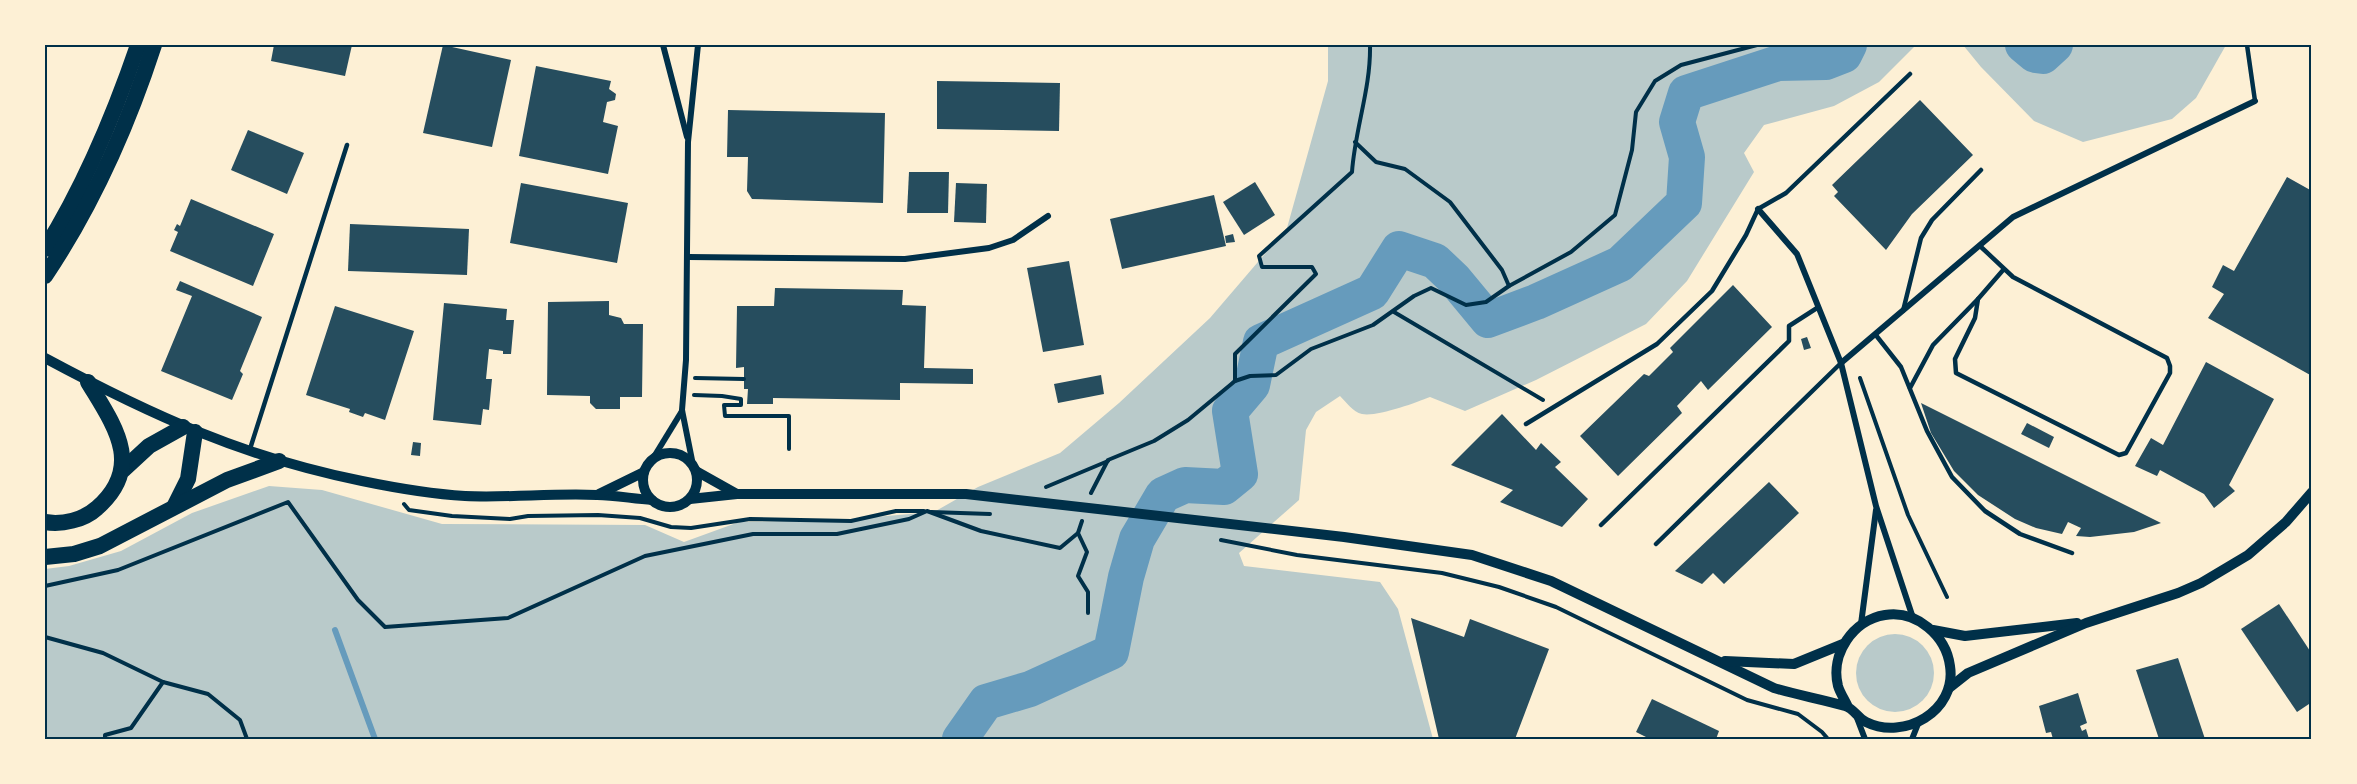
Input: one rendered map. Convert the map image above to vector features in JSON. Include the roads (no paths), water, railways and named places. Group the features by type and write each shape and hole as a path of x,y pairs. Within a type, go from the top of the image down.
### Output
{"highway":[{"path":"45,249 72,202 101,142 138,45"},
{"path":"45,276 108,162 154,45"},
{"path":"88,382 120,439 123,470"},
{"path":"45,522 63,523 94,511 116,487 123,470 149,446 189,430 188,479 175,505"},
{"path":"45,557 74,554 100,546 227,480 279,461"}],"street":[{"path":"663,45 688,142"},
{"path":"682,410 644,472 643,482 652,500 661,506 671,508 682,505 690,499 696,489 682,410 686,378 688,142 698,45"},
{"path":"1841,363 2013,217 2255,101"},
{"path":"1758,208 1797,254 1841,363 1876,506 1913,618"},
{"path":"688,257 905,259 988,248 1013,240 1048,216"},
{"path":"45,358 88,382 189,430 249,452 330,474 393,487 464,496 598,495 652,500"},
{"path":"652,460 663,454 674,453 685,457 694,468 738,494"},
{"path":"598,495 644,472"},
{"path":"690,499 738,494 966,494 1344,537 1472,555 1551,581 1774,687 1851,709 1866,722 1892,729 1918,724 1937,709 1949,688 1968,673 2086,623 2202,583 2248,555 2286,522 2312,492"},
{"path":"1861,624 1876,506"},
{"path":"1865,739 1838,687 1836,665 1843,644 1861,624 1886,614 1913,618 1933,630 1965,636 2086,623"},
{"path":"1933,630 1945,647 1951,667 1949,688"},
{"path":"1722,661 1794,664 1843,644"},
{"path":"1912,739 1918,724"}],"lane":[{"path":"2247,45 2255,101"},
{"path":"1526,424 1657,344 1712,291 1746,236 1758,208 1786,193 1910,74"},
{"path":"249,452 347,145"},
{"path":"1903,311 1921,238 1932,220 1981,170"},
{"path":"1978,299 1975,318 1955,359 1956,373 2119,455 2126,453 2170,373 2167,358 2013,277 1980,246"},
{"path":"1910,388 1933,345 2004,269"},
{"path":"1601,525 1789,341 1789,326 1817,308"},
{"path":"1875,334 1901,367 1927,431 1952,477 1985,511 2020,534 2072,553"},
{"path":"1656,544 1841,363"}],"waterway":[{"path":"960,739 986,702 1030,689 1111,652 1126,577 1137,539 1163,495 1185,485 1224,487 1240,474 1230,411 1252,385 1261,342 1372,292 1399,249 1435,261 1454,279 1488,320 1536,302 1620,264 1684,203 1687,157 1677,122 1686,93 1778,63 1826,62 1844,55 1849,45"},
{"path":"2023,45 2035,55 2043,56 2055,45"},
{"path":"335,630 375,739"}]}
